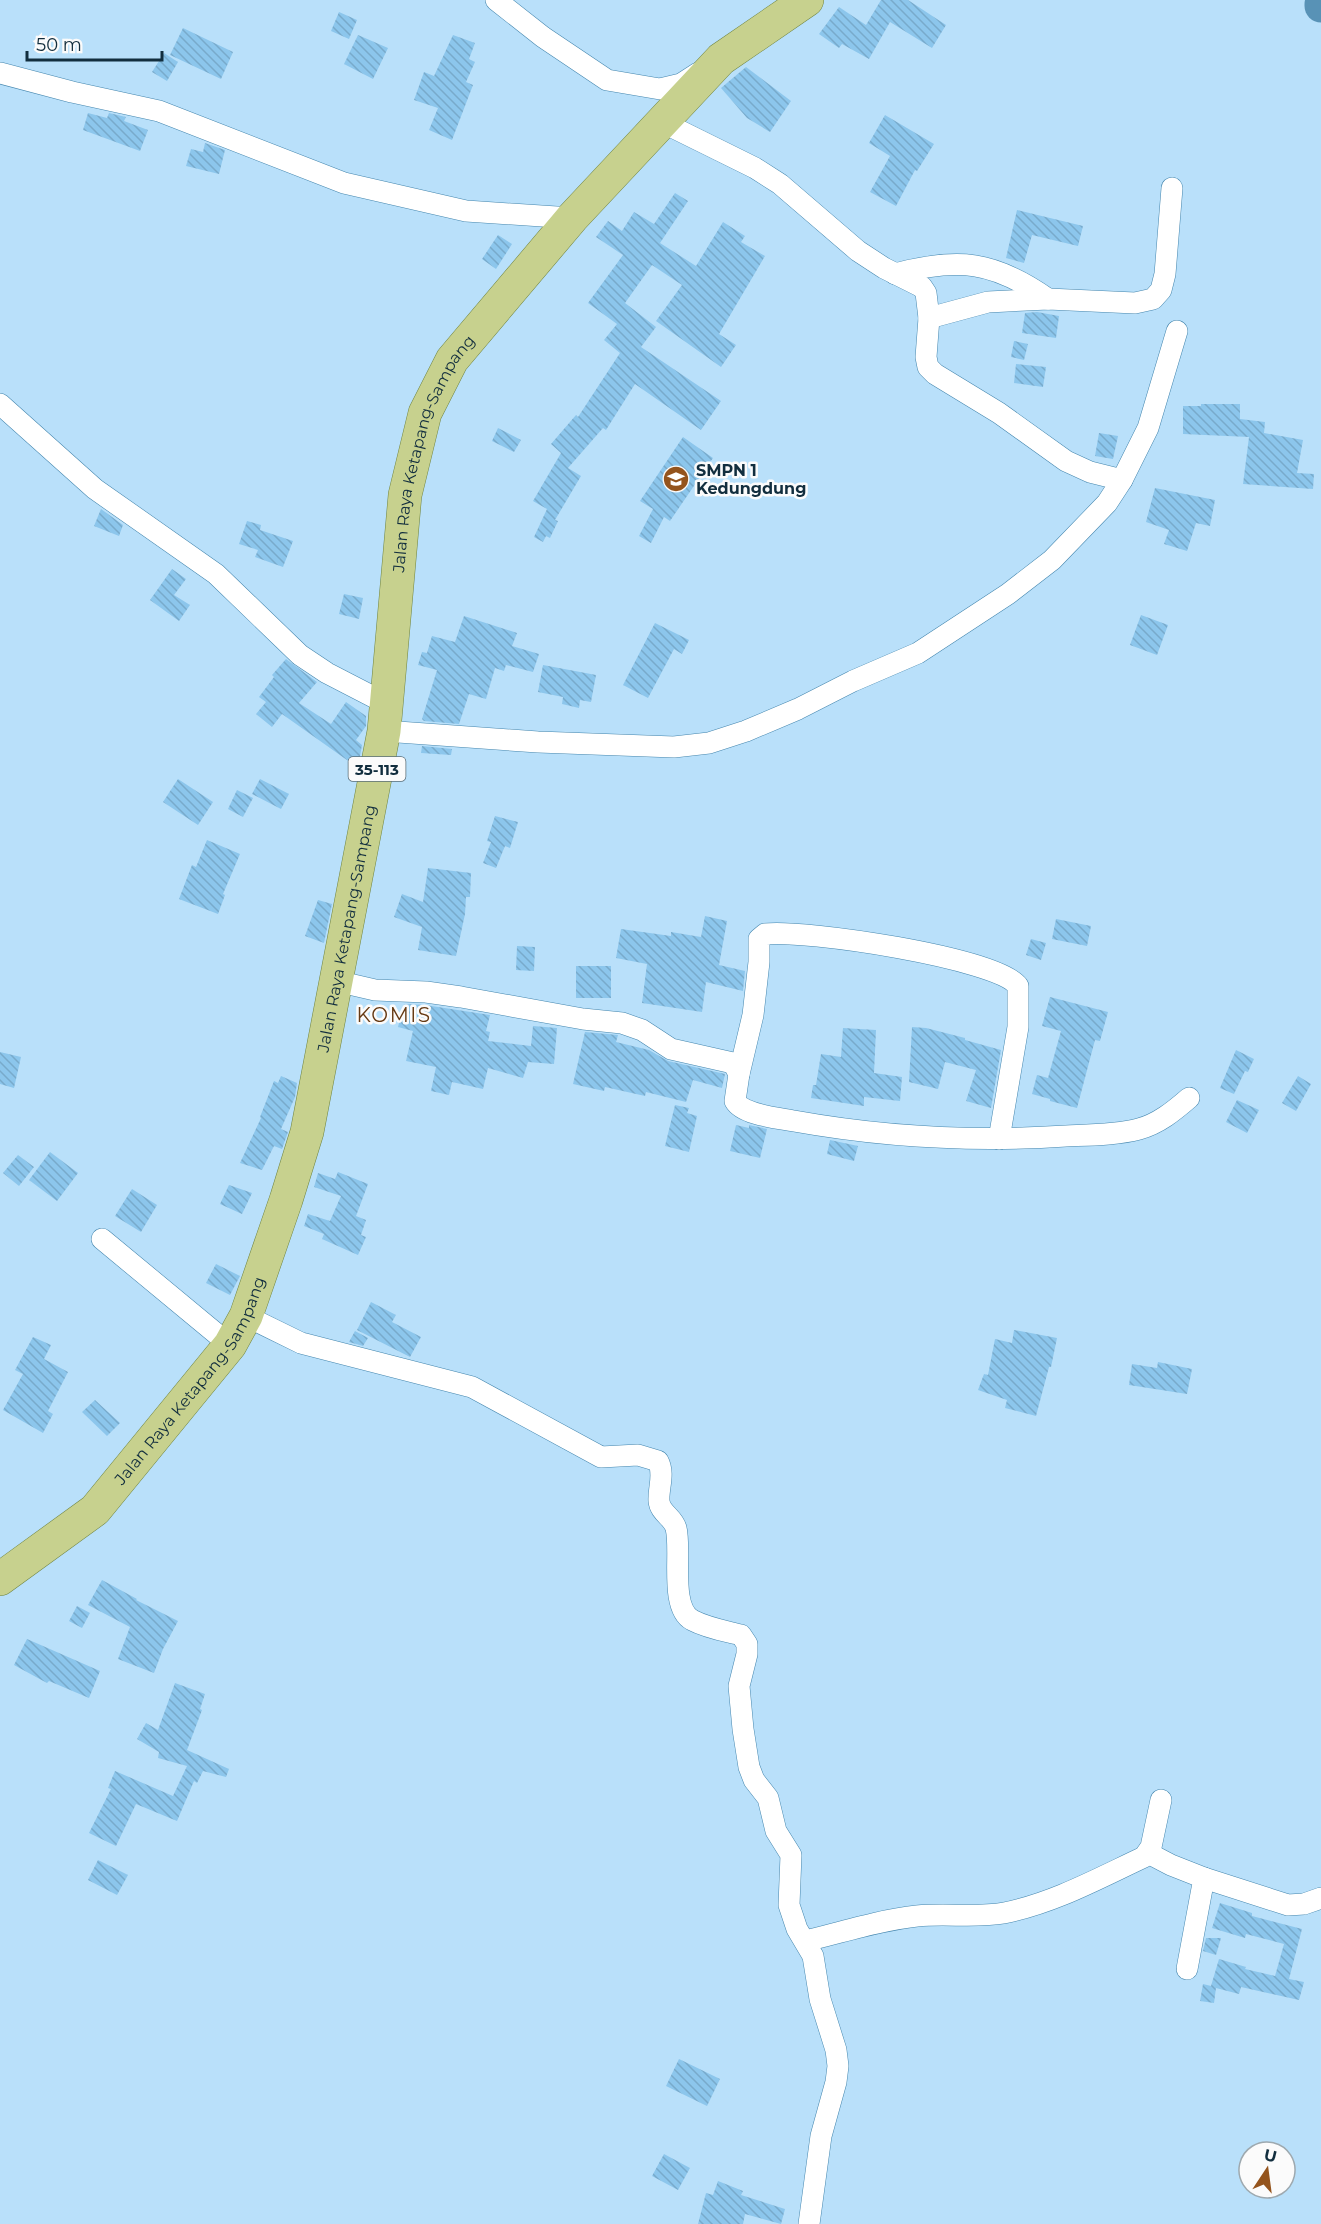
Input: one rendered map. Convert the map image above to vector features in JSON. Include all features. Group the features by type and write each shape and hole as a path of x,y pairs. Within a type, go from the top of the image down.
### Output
{"main road":[{"name":"Jalan Raya Ketapang-Sampang","path":"0,1579 95,1510 230,1345 246,1316 307,1132 386,718 405,495 425,413 452,360 572,218 721,59 807,0"}],"street":[{"path":"496,0 543,37 607,80 660,89 681,84 721,59"},
{"path":"0,73 159,111 344,183 466,211 572,218"},
{"path":"662,122 755,168 780,184 844,240 895,274 922,287 926,293 929,318 927,366 935,374 999,413 1066,461 1090,472 1122,480"},
{"path":"929,318 988,303 1048,300 1135,303 1147,301 1158,295 1165,274 1172,188"},
{"path":"895,274 946,263 970,264 1002,271 1028,285 1048,300"},
{"path":"0,404 94,489 216,574 300,655 386,718 528,741 674,747 709,743 746,731 918,653 1008,594 1052,560 1099,512 1122,480 1148,428 1177,331"},
{"path":"999,1139 1018,1027 1018,986 1008,976 975,965 863,941 765,934 759,939 759,962 753,1015 735,1101 741,1109 835,1128 888,1135 999,1139 1108,1134 1139,1129 1174,1111 1189,1098"},
{"path":"336,981 375,990 437,993 583,1019 622,1023 642,1030 671,1049 729,1061 733,1063 739,1074"},
{"path":"102,1239 230,1345"},
{"path":"246,1316 301,1343 472,1387 601,1457 638,1455 658,1461 661,1473 660,1508 670,1517 676,1528 681,1604 690,1619 710,1628 741,1635 747,1644 747,1654 739,1686 742,1730 749,1767 751,1776 768,1798 776,1832 791,1856 789,1905 797,1929 813,1956 820,1999 833,2037 838,2066 821,2136 809,2224"},
{"path":"806,1941 899,1918 1002,1913 1045,1902 1144,1857 1148,1853 1161,1800"},
{"path":"1148,1853 1204,1878 1288,1905 1304,1904 1321,1898"},
{"path":"1186,1969 1204,1878"}],"building":[{"path":"881,0 908,0 946,25 932,48 890,22 869,59 842,44 839,48 819,34 839,7 866,25"},
{"path":"339,12 357,20 349,39 331,31"},
{"path":"183,28 233,52 221,79 170,55"},
{"path":"358,35 388,48 373,79 344,64"},
{"path":"453,35 475,43 469,59 475,62 466,82 473,85 452,140 429,130 438,108 414,100 424,72 434,76"},
{"path":"164,53 178,62 167,81 152,72"},
{"path":"746,67 791,101 770,132 747,118 721,88"},
{"path":"88,113 107,118 109,113 126,117 124,121 148,130 140,151 83,130"},
{"path":"885,115 934,144 917,171 915,170 896,206 870,192 890,156 869,143"},
{"path":"205,143 225,150 219,174 186,166 191,149 203,152"},
{"path":"675,193 688,201 660,243 696,266 723,222 745,236 741,242 765,256 719,334 736,345 721,367 656,321 682,285 652,265 625,303 656,327 641,347 721,401 701,430 635,384 606,430 603,428 568,468 581,476 555,520 558,521 550,538 546,536 543,542 534,537 547,509 533,501 561,453 551,444 576,415 578,417 620,353 604,340 617,324 588,303 623,255 596,237 608,221 622,231 634,212 654,224"},
{"path":"1017,210 1083,226 1078,246 1032,235 1024,263 1006,258"},
{"path":"498,235 512,244 496,269 482,259"},
{"path":"1037,312 1059,316 1056,338 1022,333 1025,313"},
{"path":"1014,341 1028,344 1024,360 1011,357"},
{"path":"1016,364 1046,367 1043,387 1014,383"},
{"path":"1201,404 1240,404 1240,419 1265,422 1264,433 1303,440 1297,473 1314,474 1313,489 1243,484 1249,437 1183,434 1183,406 1201,406"},
{"path":"498,428 521,440 514,452 492,441"},
{"path":"1099,433 1118,436 1113,459 1095,456"},
{"name":"SMPN 1 Kedungdung","path":"683,437 713,458 670,521 664,517 651,543 639,536 653,509 640,501"},
{"path":"1155,488 1215,500 1210,526 1196,523 1187,551 1164,544 1169,530 1146,522"},
{"path":"101,509 123,525 119,536 94,526"},
{"path":"247,521 261,525 260,530 293,541 283,567 255,557 258,550 239,544"},
{"path":"172,569 186,579 174,595 190,605 179,621 150,600"},
{"path":"344,594 363,598 359,619 339,614"},
{"path":"1141,615 1168,625 1157,655 1130,645"},
{"path":"464,616 517,633 512,646 539,654 533,672 506,665 504,671 495,668 486,699 469,694 459,724 424,721 422,719 437,670 418,665 422,652 427,653 432,636 455,642"},
{"path":"655,623 689,640 682,654 674,649 648,698 623,685"},
{"path":"286,659 317,682 299,703 331,724 346,702 366,716 366,726 356,740 362,745 360,756 354,765 282,714 272,727 256,714 266,702 259,697 274,677 272,675"},
{"path":"543,665 596,675 591,702 580,700 579,708 562,704 563,697 538,692"},
{"path":"422,746 452,749 451,755 421,753"},
{"path":"178,779 213,802 198,825 163,802"},
{"path":"260,779 289,794 281,809 252,794"},
{"path":"237,790 253,798 243,817 228,809"},
{"path":"495,816 518,822 510,848 505,846 496,868 483,863 491,842 487,841"},
{"path":"207,840 240,854 223,894 225,895 218,914 179,899 192,865 196,867"},
{"path":"428,868 471,873 470,897 466,897 465,914 456,956 418,950 422,927 394,917 402,894 423,902"},
{"path":"318,900 332,904 324,943 305,936"},
{"path":"705,916 727,921 719,965 745,971 743,991 706,982 702,1012 642,1003 647,964 616,958 621,929 671,936 671,932 701,937"},
{"path":"1056,919 1091,926 1087,946 1052,939"},
{"path":"1031,939 1046,943 1041,960 1026,955"},
{"path":"517,946 535,947 534,971 516,970"},
{"path":"576,966 611,966 611,998 576,998"},
{"path":"1050,997 1108,1012 1100,1041 1095,1040 1077,1108 1032,1094 1037,1075 1048,1078 1061,1031 1042,1026"},
{"path":"404,1004 490,1015 486,1031 490,1032 488,1041 531,1046 533,1026 557,1028 554,1064 528,1062 523,1078 488,1068 483,1089 452,1082 449,1095 431,1091 436,1067 406,1061 413,1031 398,1027"},
{"path":"912,1027 926,1028 965,1038 965,1040 1001,1050 991,1108 966,1101 976,1070 945,1062 938,1089 909,1082"},
{"path":"843,1028 876,1030 874,1073 902,1077 900,1101 864,1097 864,1106 811,1098 813,1085 816,1085 821,1054 841,1057"},
{"path":"585,1032 618,1035 616,1042 649,1050 668,1061 725,1074 722,1088 693,1080 686,1102 646,1092 645,1096 605,1087 604,1091 573,1084"},
{"path":"1236,1050 1254,1059 1248,1072 1245,1071 1234,1094 1220,1088"},
{"path":"0,1052 21,1057 14,1088 0,1084"},
{"path":"281,1076 297,1083 295,1097 281,1129 288,1132 282,1149 274,1146 262,1170 240,1163 261,1118 274,1081 278,1083"},
{"path":"1298,1076 1311,1084 1296,1111 1282,1103"},
{"path":"1237,1100 1259,1110 1247,1133 1226,1122"},
{"path":"675,1105 689,1108 687,1113 697,1116 689,1152 665,1146"},
{"path":"736,1125 767,1129 760,1158 730,1151"},
{"path":"830,1140 858,1146 854,1161 827,1154"},
{"path":"50,1152 78,1173 57,1201 29,1180"},
{"path":"18,1155 34,1167 19,1186 3,1173"},
{"path":"338,1172 368,1184 356,1216 366,1220 361,1235 366,1237 358,1255 322,1239 324,1234 304,1226 308,1214 330,1221 341,1196 314,1187 318,1173 335,1179"},
{"path":"229,1185 252,1193 242,1214 220,1204"},
{"path":"132,1189 157,1205 141,1232 115,1216"},
{"path":"216,1264 240,1276 230,1295 206,1283"},
{"path":"371,1302 396,1315 392,1322 421,1337 410,1357 357,1330"},
{"path":"1014,1330 1057,1338 1036,1416 1005,1408 1007,1400 978,1390 984,1374 988,1375 995,1339 1012,1343"},
{"path":"355,1331 368,1338 363,1346 349,1342"},
{"path":"33,1337 51,1345 44,1359 68,1372 48,1411 53,1414 43,1433 3,1410 23,1374 15,1370"},
{"path":"1158,1362 1192,1369 1187,1394 1129,1385 1132,1364 1157,1368"},
{"path":"95,1400 120,1423 107,1436 82,1412"},
{"path":"102,1580 178,1621 163,1649 154,1673 118,1659 130,1627 88,1605"},
{"path":"77,1606 90,1613 82,1628 69,1621"},
{"path":"27,1639 100,1671 89,1698 49,1681 47,1683 14,1665"},
{"path":"175,1683 205,1694 200,1709 202,1710 187,1750 229,1769 226,1777 203,1771 197,1783 194,1781 177,1821 136,1804 116,1846 89,1833 111,1789 108,1788 115,1771 173,1796 187,1766 158,1758 159,1752 137,1739 146,1723 158,1730"},
{"path":"98,1860 128,1875 117,1895 88,1880"},
{"path":"1220,1903 1252,1913 1252,1916 1302,1929 1289,1979 1304,1982 1299,2000 1241,1987 1239,1994 1216,1988 1214,2003 1200,2001 1203,1984 1211,1986 1219,1959 1246,1967 1245,1969 1275,1976 1284,1944 1246,1934 1245,1938 1212,1928"},
{"path":"1206,1938 1221,1938 1216,1955 1203,1951"},
{"path":"679,2059 720,2079 707,2106 666,2086"},
{"path":"664,2154 690,2168 678,2190 652,2176"},
{"path":"718,2181 743,2191 741,2195 785,2209 781,2224 745,2214 743,2224 698,2224 706,2193 713,2195"}],"place":[{"name":"SMPN 1 Kedungdung","path":"676,479"}],"district":[{"name":"KOMIS","path":"394,1015"}]}
